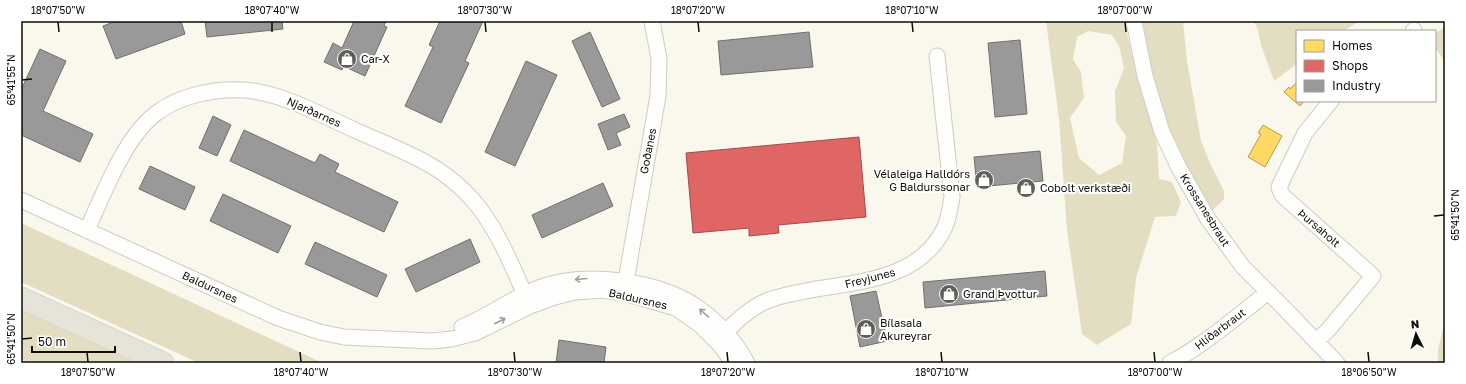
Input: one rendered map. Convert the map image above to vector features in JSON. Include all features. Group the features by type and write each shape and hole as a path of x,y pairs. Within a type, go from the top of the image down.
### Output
{"highway":[{"path":"21,298 163,363"}],"street":[{"name":"Goðanes","path":"626,281 658,96 659,59 652,21"},
{"name":"Krossanesbraut","path":"1134,21 1147,83 1162,132 1178,166 1214,228 1243,267 1337,363"},
{"name":"Freyjunes","path":"721,340 750,310 768,300 883,276 904,269 919,260 930,250 944,230 952,197 937,56"},
{"name":"Njarðarnes","path":"87,230 125,151 137,133 154,114 183,98 225,90 249,90 268,93 412,156 435,168 464,192 487,218 527,300"},
{"name":"Þursaholt","path":"1316,341 1328,330 1374,276 1282,195 1280,187 1305,133 1330,102"},
{"name":"Baldursnes","path":"21,200 278,318 320,332 344,338 409,339 443,335 527,300 555,297 575,292 602,290 624,293 676,308 721,340"},
{"name":"Baldursnes","path":"527,300 542,286 566,281 592,278 626,281 646,285 680,297 697,307 721,340 736,356 747,363"},
{"name":"Hlíðarbraut","path":"1170,363 1214,335 1268,292"},
{"path":"721,340 727,363"},
{"path":"736,356 751,363"}],"shaded area":[{"path":"1046,21 1124,21 1136,71 1157,143 1159,179 1172,182 1181,202 1176,216 1155,217 1136,278 1131,324 1097,345 1082,334 1067,230 1059,119","holes":["1088,31 1112,35 1119,46 1124,68 1115,91 1116,122 1126,136 1122,163 1099,175 1079,158 1070,118 1084,98 1081,72 1073,59 1077,37"]},
{"path":"1139,21 1183,21 1187,61 1201,141 1224,191 1224,199 1210,213 1177,148 1151,81"},
{"path":"1253,21 1359,21 1346,30 1296,30 1296,65 1274,81 1261,45 1257,27"},
{"path":"1445,27 1445,61 1436,49 1436,33"},
{"path":"21,223 323,363 199,363 21,282"},
{"path":"21,308 141,363 30,363 21,359"},
{"path":"1445,319 1445,363 1438,363 1438,350"}],"building: Homes":[{"path":"1296,83 1296,102 1303,102 1300,106 1284,92 1289,87 1290,89"},
{"path":"1263,125 1282,136 1265,167 1248,157 1261,134 1258,133"}],"building: Shops":[{"path":"859,137 866,217 778,225 779,233 749,236 749,228 693,233 686,153"}],"building: Industry":[{"path":"116,21 181,21 185,34 116,59 103,26"},
{"path":"205,21 282,21 283,29 207,37"},
{"path":"354,21 386,21 384,26 387,27 365,76 343,66 342,70 324,62 333,43 342,48"},
{"path":"440,21 483,21 465,61 469,63 441,123 405,106 433,47 429,45"},
{"path":"590,32 620,99 602,107 572,41"},
{"path":"809,32 813,67 721,75 718,41"},
{"path":"1020,40 1027,114 995,117 988,43"},
{"path":"40,49 66,61 43,111 93,134 80,162 21,135 21,90"},
{"path":"526,61 557,75 515,166 485,152"},
{"path":"624,114 630,127 616,133 621,145 608,150 598,124"},
{"path":"213,116 231,125 217,156 199,148"},
{"path":"244,130 315,163 320,154 339,164 335,172 398,202 384,232 230,161"},
{"path":"1040,151 1043,181 977,187 974,157"},
{"path":"150,166 195,187 185,210 139,189"},
{"path":"603,183 613,206 542,238 532,215"},
{"path":"223,194 291,226 278,253 210,221"},
{"path":"470,239 480,262 416,292 405,269"},
{"path":"315,242 387,275 377,297 305,264"},
{"path":"1045,271 1047,296 925,308 923,282"},
{"path":"876,291 887,341 860,347 850,296"},
{"path":"559,340 606,347 604,363 556,363"}],"place":[{"name":"Car-X","path":"347,59"},
{"name":"Vélaleiga Halldórs G Baldurssonar","path":"984,180"},
{"name":"Cobolt verkstæði","path":"1026,188"},
{"name":"Grand Þvottur","path":"949,294"},
{"name":"Bílasala Akureyrar","path":"866,329"}]}
